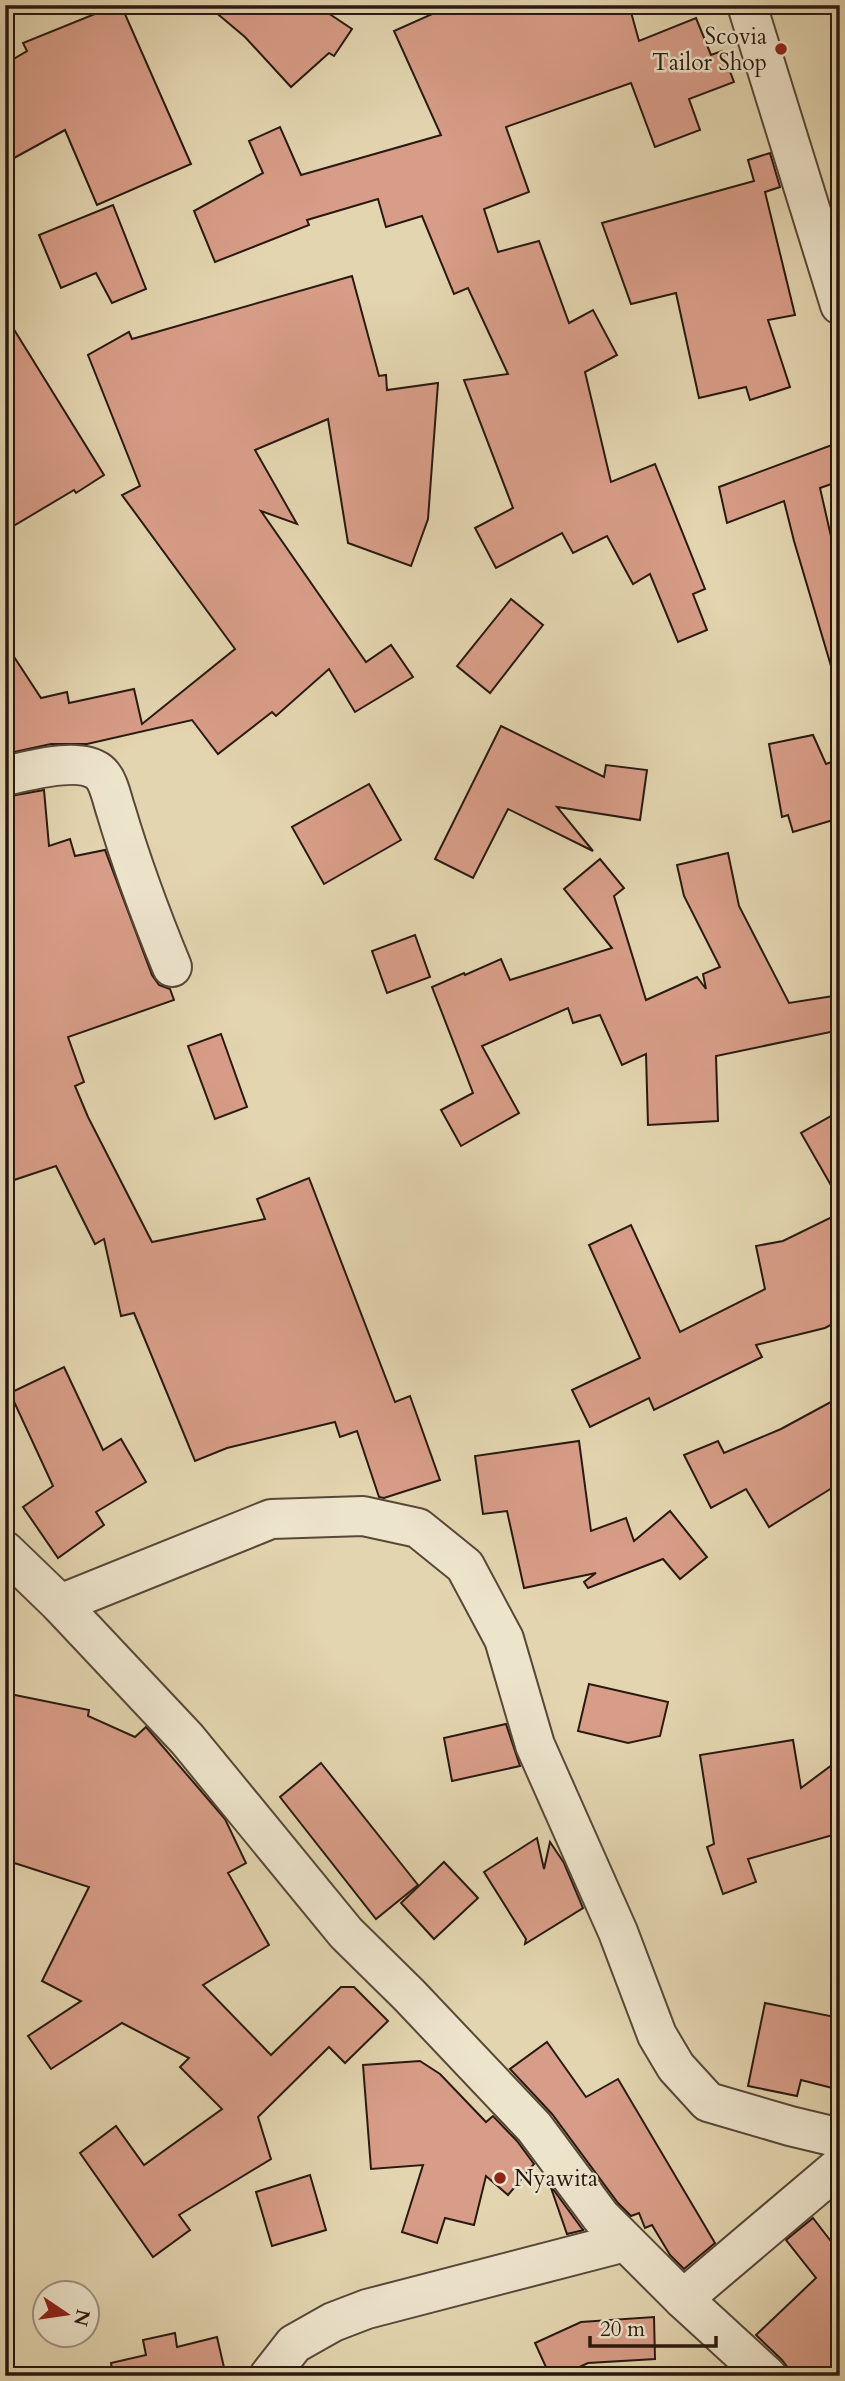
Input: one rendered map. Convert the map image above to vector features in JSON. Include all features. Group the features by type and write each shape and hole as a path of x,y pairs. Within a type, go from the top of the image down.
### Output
{"street":[{"path":"747,5 840,304"},
{"path":"5,776 59,766 82,765 100,772 109,790 135,876 172,967"},
{"path":"60,1604 271,1520 363,1516 418,1528 465,1566 504,1639 536,1745 618,1932 657,2035 676,2067 708,2102 840,2138"},
{"path":"5,1551 60,1604 187,1740 346,1933 534,2127 601,2217 683,2299 767,2376"},
{"path":"683,2299 840,2166"},
{"path":"269,2376 294,2344 333,2322 367,2309 625,2242"}],"building":[{"path":"121,5 191,164 97,205 65,130 5,163 5,64 27,51 23,43"},
{"path":"207,5 316,5 352,29 334,56 329,53 291,87 245,37"},
{"path":"486,5 629,5 639,41 696,18 711,55 722,51 734,82 689,99 700,130 655,147 631,83 506,127 529,192 484,209 498,252 539,241 569,323 593,310 617,355 585,372 611,482 655,464 705,589 693,594 707,630 678,642 650,574 633,584 607,536 573,553 562,533 496,568 475,528 513,508 464,380 508,374 468,288 454,294 422,216 386,227 378,199 307,220 309,225 215,262 194,211 263,173 249,141 280,127 301,175 441,135 394,31 450,6 454,14"},
{"path":"770,153 780,187 765,192 795,315 768,320 790,387 750,400 746,387 699,398 676,293 631,304 602,223 754,181 748,160"},
{"path":"113,205 146,289 112,303 96,273 61,288 39,235"},
{"path":"352,276 379,376 386,375 387,390 438,383 428,519 411,566 348,543 328,419 255,450 297,524 261,511 366,662 391,645 413,677 355,712 329,669 276,716 272,712 218,754 192,720 87,744 51,744 5,754 5,643 41,698 67,692 69,703 134,689 142,724 235,649 122,495 140,486 88,355 129,332 132,339"},
{"path":"5,315 104,475 5,531"},
{"path":"840,442 840,481 820,488 840,576 840,665 831,666 784,501 727,523 719,487"},
{"path":"511,599 543,625 490,693 457,666"},
{"path":"501,726 604,777 606,765 647,770 640,820 557,807 593,851 508,809 473,878 435,859"},
{"path":"813,735 826,764 840,759 840,818 793,832 788,815 782,817 769,744"},
{"path":"369,784 401,840 324,884 292,827"},
{"path":"44,790 49,846 70,839 75,856 105,850 152,975 159,985 170,989 174,1000 68,1037 84,1082 75,1086 152,1242 265,1219 257,1199 309,1178 395,1402 410,1396 440,1480 384,1498 379,1497 357,1431 340,1437 335,1422 227,1448 195,1461 134,1313 121,1316 104,1239 95,1244 56,1166 5,1183 5,797"},
{"path":"728,853 739,906 789,1003 840,995 840,1030 716,1056 718,1121 648,1125 646,1054 622,1065 600,1015 573,1023 568,1008 482,1046 519,1113 461,1146 441,1110 473,1093 432,987 501,959 510,980 612,948 564,889 600,859 624,888 614,896 646,1000 697,977 706,989 703,974 720,967 684,896 677,865"},
{"path":"415,935 430,977 387,993 372,951"},
{"path":"221,1034 247,1107 215,1119 188,1046"},
{"path":"840,1111 840,1201 801,1133"},
{"path":"840,1213 840,1320 825,1328 756,1345 762,1357 654,1410 649,1398 590,1427 572,1390 640,1358 589,1245 631,1225 680,1332 765,1289 756,1246 783,1241"},
{"path":"64,1367 103,1450 121,1439 146,1482 96,1512 104,1525 58,1558 23,1507 53,1486 10,1393"},
{"path":"840,1397 840,1483 769,1527 746,1489 711,1508 684,1455 718,1441 724,1453 781,1429"},
{"path":"579,1441 591,1531 626,1518 634,1541 670,1511 707,1557 680,1579 663,1559 588,1588 584,1582 596,1573 524,1588 507,1511 483,1514 475,1456"},
{"path":"589,1684 668,1702 660,1736 628,1743 578,1731"},
{"path":"5,1693 89,1710 88,1716 135,1737 146,1727 225,1819 246,1863 228,1873 269,1945 203,1985 271,2055 341,1987 354,1987 388,2021 345,2063 329,2047 258,2117 271,2159 179,2215 190,2230 153,2257 80,2153 116,2126 144,2165 222,2109 180,2067 189,2058 122,2023 51,2069 28,2036 81,2001 42,1981 89,1887 5,1860"},
{"path":"506,1724 520,1766 452,1781 444,1738"},
{"path":"793,1740 801,1788 840,1759 840,1833 748,1859 756,1882 723,1894 707,1847 714,1844 700,1755"},
{"path":"321,1763 418,1885 376,1919 280,1797"},
{"path":"537,1838 544,1869 550,1842 564,1863 583,1908 525,1944 526,1939 484,1872"},
{"path":"444,1862 478,1898 434,1939 401,1903"},
{"path":"765,2003 840,2018 840,2090 801,2080 797,2096 748,2086"},
{"path":"547,2042 586,2097 618,2079 715,2243 684,2269 670,2255 652,2225 645,2228 639,2213 631,2216 618,2203 552,2114 510,2069"},
{"path":"420,2061 440,2074 486,2122 493,2116 534,2164 508,2195 486,2176 474,2225 445,2218 437,2243 402,2232 423,2165 371,2169 363,2065"},
{"path":"310,2175 326,2230 272,2246 256,2192"},
{"path":"550,2185 583,2230 584,2230 567,2234"},
{"path":"813,2218 840,2253 840,2376 794,2376 756,2335 816,2278 786,2240"},
{"path":"654,2317 655,2359 588,2363 560,2376 550,2376 535,2343 581,2322"},
{"path":"175,2333 177,2347 217,2337 226,2376 113,2376 111,2363 146,2355 143,2340"}],"place":[{"name":"Scovia Tailor Shop","path":"781,49"},
{"name":"Nyawita","path":"500,2178"}]}
